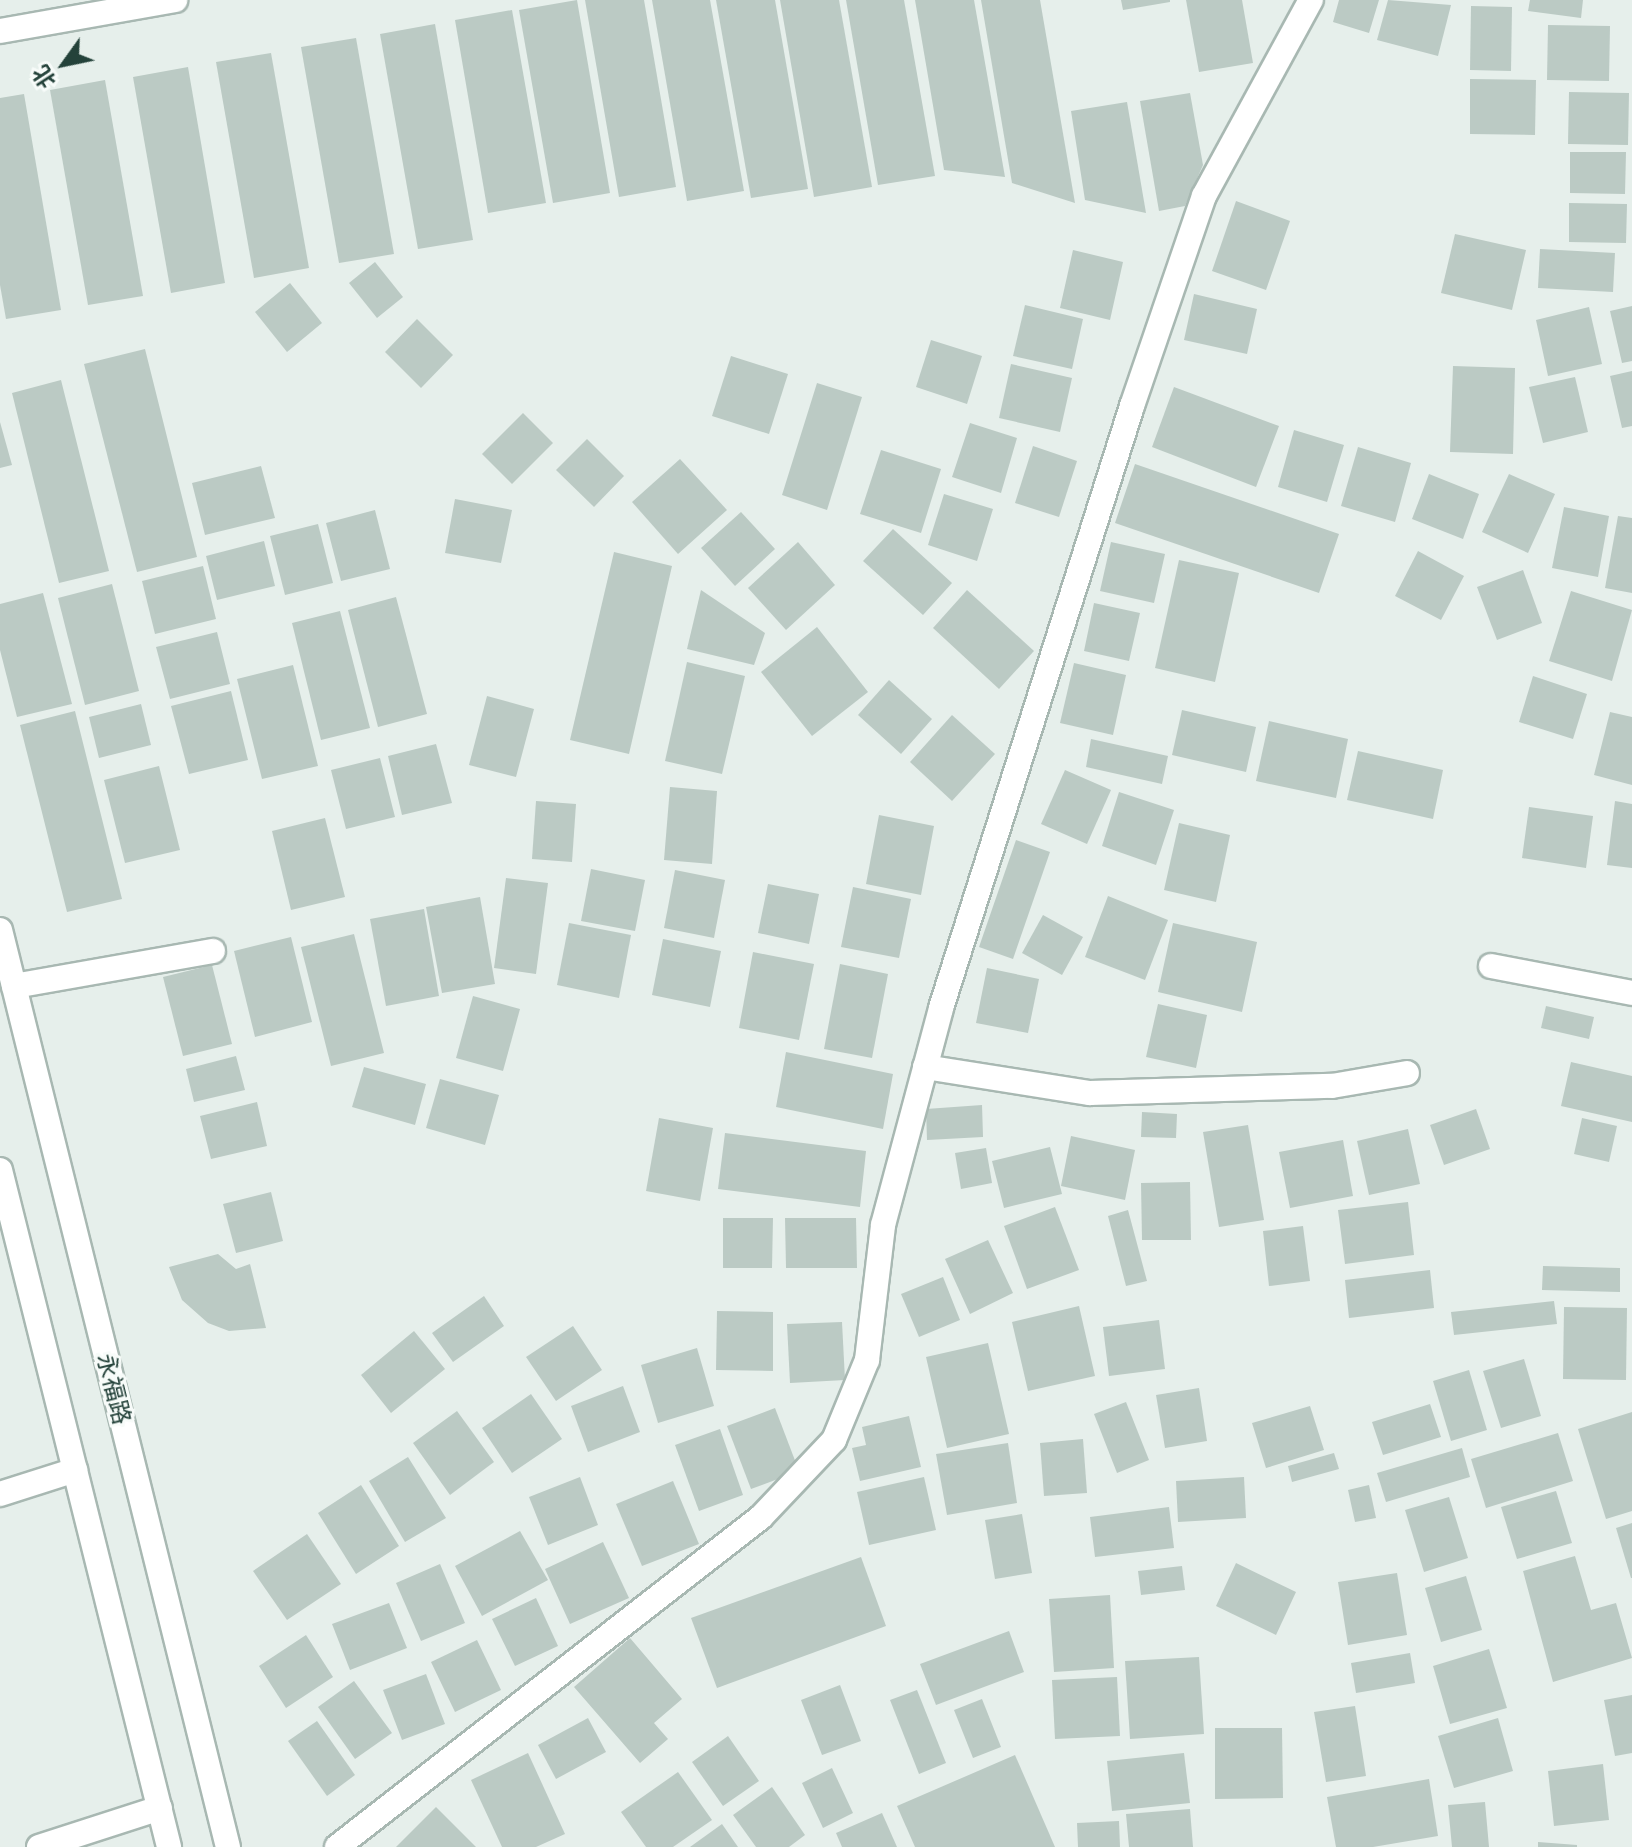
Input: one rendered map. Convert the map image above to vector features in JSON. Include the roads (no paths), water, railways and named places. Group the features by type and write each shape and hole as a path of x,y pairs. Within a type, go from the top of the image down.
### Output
{"street":[{"path":"0,31 175,0"},
{"path":"337,1847 761,1517 834,1440 867,1360 883,1225 925,1067 1132,406 1204,196 1311,0"},
{"name":"永福路","path":"0,930 228,1847"},
{"path":"14,986 213,951"},
{"path":"1491,966 1632,993"},
{"path":"925,1067 1090,1093 1332,1086 1407,1073"},
{"path":"0,1170 169,1847"},
{"path":"0,1494 75,1470"},
{"path":"39,1847 160,1808"}]}
